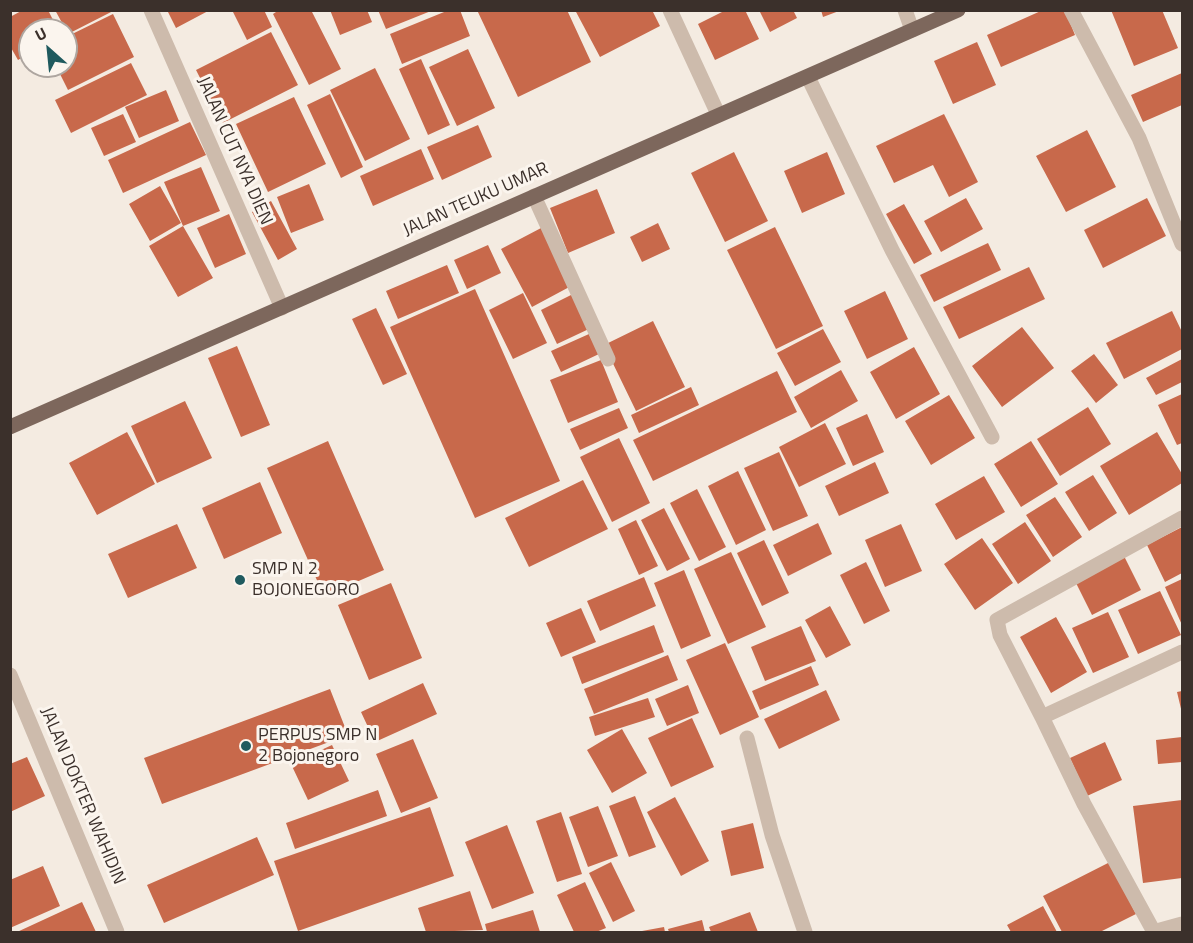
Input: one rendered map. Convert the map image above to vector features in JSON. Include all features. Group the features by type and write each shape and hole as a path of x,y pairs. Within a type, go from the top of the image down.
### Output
{"main road":[{"name":"JALAN TEUKU UMAR","path":"10,427 958,10"}],"street":[{"name":"JALAN CUT NYA DIEN","path":"151,10 282,308"},
{"path":"670,10 718,114"},
{"path":"905,10 912,30"},
{"path":"1071,10 1139,138 1182,244"},
{"path":"808,77 892,250 992,436"},
{"path":"534,196 608,359"},
{"path":"1182,518 997,620 1000,635 1084,804 1158,932 1182,924"},
{"path":"1042,717 1182,652"},
{"name":"JALAN DOKTER WAHIDIN","path":"10,675 117,933"},
{"path":"747,738 772,835 806,933"}],"building":[{"path":"23,10 48,10 52,18 18,18 18,60 10,46 10,17"},
{"path":"55,10 115,10 78,29 78,18 59,18"},
{"path":"167,10 210,10 176,28"},
{"path":"232,10 264,10 272,27 247,40"},
{"path":"279,10 311,10 341,69 309,85 273,14"},
{"path":"330,10 367,10 372,22 340,35"},
{"path":"378,10 431,10 431,11 386,29"},
{"path":"449,10 460,10 470,36 402,64 390,34"},
{"path":"477,10 567,10 591,62 518,97"},
{"path":"575,10 652,10 660,26 600,57"},
{"path":"726,10 745,10 759,39 715,60 698,24"},
{"path":"759,10 793,10 797,18 770,32"},
{"path":"821,10 839,10 839,11 823,17"},
{"path":"1043,10 1065,10 1075,35 1001,67 987,35"},
{"path":"1111,10 1162,10 1178,48 1134,66"},
{"path":"113,14 134,57 68,90 62,78 78,78 78,31"},
{"path":"271,32 298,85 223,123 196,70"},
{"path":"977,42 996,85 953,104 934,61"},
{"path":"468,49 495,108 457,126 429,67"},
{"path":"421,59 450,125 428,135 399,69"},
{"path":"131,63 147,95 71,133 55,100"},
{"path":"375,68 410,139 365,161 330,90"},
{"path":"1182,73 1182,105 1143,122 1131,95"},
{"path":"166,90 179,121 139,138 125,107"},
{"path":"330,94 363,167 341,178 307,105"},
{"path":"294,97 326,164 268,192 236,124"},
{"path":"123,114 136,142 104,156 91,128"},
{"path":"944,114 978,182 949,197 933,165 894,183 876,146"},
{"path":"190,122 206,155 123,193 108,160"},
{"path":"478,125 492,157 442,180 427,147"},
{"path":"1087,130 1116,187 1066,212 1036,156"},
{"path":"421,149 434,179 373,206 360,176"},
{"path":"734,152 768,221 725,242 691,173"},
{"path":"827,152 845,194 802,213 784,171"},
{"path":"201,167 220,211 183,226 164,182"},
{"path":"309,184 324,220 291,233 277,197"},
{"path":"160,186 181,223 150,241 129,204"},
{"path":"597,189 615,233 568,253 550,208"},
{"path":"966,198 983,229 941,252 924,221"},
{"path":"1147,198 1166,236 1103,268 1084,230"},
{"path":"271,201 297,249 278,260 252,212"},
{"path":"904,204 932,254 914,264 886,214"},
{"path":"229,214 246,254 215,268 197,228"},
{"path":"658,223 670,249 642,262 630,237"},
{"path":"183,226 213,278 178,297 149,246"},
{"path":"543,227 573,285 532,307 501,249"},
{"path":"775,227 823,326 776,349 727,250"},
{"path":"988,243 1001,270 934,302 920,275"},
{"path":"488,245 501,273 467,289 454,260"},
{"path":"447,265 459,293 398,319 386,291"},
{"path":"1029,267 1045,299 959,339 943,307"},
{"path":"475,289 560,481 475,518 390,327"},
{"path":"885,291 908,339 867,359 844,311"},
{"path":"523,293 547,343 513,359 489,310"},
{"path":"575,293 591,328 557,344 541,310"},
{"path":"376,308 407,374 383,385 352,319"},
{"path":"1172,311 1182,332 1182,349 1124,379 1106,343"},
{"path":"653,321 685,387 636,411 604,345"},
{"path":"1022,327 1054,368 1002,407 972,366"},
{"path":"823,329 841,362 795,386 777,353"},
{"path":"589,334 599,354 561,372 551,351"},
{"path":"237,346 270,425 241,437 208,358"},
{"path":"914,347 940,394 896,419 870,372"},
{"path":"1094,354 1118,385 1096,403 1071,371"},
{"path":"1182,359 1182,382 1156,395 1146,378"},
{"path":"601,360 618,402 568,423 550,380"},
{"path":"841,370 858,401 811,428 794,397"},
{"path":"777,371 797,412 653,481 633,440"},
{"path":"691,387 699,405 639,433 631,415"},
{"path":"1182,394 1182,443 1177,445 1158,405"},
{"path":"949,395 975,438 931,465 905,421"},
{"path":"185,401 212,458 157,483 131,426"},
{"path":"1088,407 1111,444 1060,476 1037,439"},
{"path":"619,408 628,428 580,450 570,429"},
{"path":"867,414 884,452 853,466 836,428"},
{"path":"825,423 846,464 799,487 779,447"},
{"path":"127,432 155,484 97,515 69,463"},
{"path":"1157,432 1182,474 1182,483 1129,515 1100,466"},
{"path":"619,438 650,503 612,522 580,457"},
{"path":"328,441 384,570 324,596 267,468"},
{"path":"1031,441 1058,484 1021,507 994,464"},
{"path":"779,452 808,516 773,531 744,468"},
{"path":"875,462 889,493 839,516 825,486"},
{"path":"738,471 766,530 736,545 708,486"},
{"path":"1093,475 1117,513 1089,531 1065,492"},
{"path":"984,476 1005,512 956,540 935,504"},
{"path":"583,480 608,529 529,567 505,518"},
{"path":"260,482 282,533 224,559 202,508"},
{"path":"697,489 726,547 699,561 670,503"},
{"path":"1055,497 1082,537 1053,557 1026,515"},
{"path":"664,508 690,559 667,571 641,520"},
{"path":"636,520 658,566 639,575 618,529"},
{"path":"1025,522 1051,561 1018,584 992,544"},
{"path":"818,523 832,554 788,576 773,545"},
{"path":"177,524 197,568 128,598 108,554"},
{"path":"901,524 922,571 885,587 865,540"},
{"path":"1182,527 1182,573 1165,582 1147,545"},
{"path":"982,538 1013,583 975,610 944,564"},
{"path":"764,540 789,593 762,606 737,553"},
{"path":"731,552 766,627 728,644 694,569"},
{"path":"1124,556 1141,590 1092,615 1075,581"},
{"path":"866,562 890,611 864,624 840,575"},
{"path":"684,570 711,636 681,649 654,583"},
{"path":"644,577 656,606 600,631 587,601"},
{"path":"1182,579 1182,625 1165,587"},
{"path":"391,583 422,658 369,680 338,605"},
{"path":"1160,591 1181,635 1138,654 1118,610"},
{"path":"830,606 851,645 826,658 805,620"},
{"path":"581,608 596,642 561,657 546,623"},
{"path":"1108,612 1129,657 1093,673 1072,628"},
{"path":"1056,617 1087,672 1051,693 1020,637"},
{"path":"654,625 664,652 582,684 572,657"},
{"path":"801,626 816,661 765,681 751,647"},
{"path":"725,643 759,717 720,735 686,660"},
{"path":"668,655 678,680 594,714 584,689"},
{"path":"811,666 819,685 760,710 752,691"},
{"path":"423,683 437,714 375,742 361,712"},
{"path":"688,685 699,713 667,726 655,699"},
{"name":"PERPUS SMP N 2 Bojonegoro","path":"330,689 348,735 162,804 144,758"},
{"path":"826,690 840,720 779,749 764,719"},
{"path":"1182,691 1182,713 1177,692"},
{"path":"648,698 655,717 595,736 589,717"},
{"path":"692,718 714,767 671,787 648,738"},
{"path":"622,729 647,773 612,793 587,750"},
{"path":"1182,737 1182,762 1158,764 1156,740"},
{"path":"413,739 438,798 401,813 376,754"},
{"path":"1105,742 1122,780 1087,796 1070,758"},
{"path":"332,745 349,781 308,800 291,764"},
{"path":"27,757 45,796 10,812 10,764"},
{"path":"378,790 387,816 295,849 286,823"},
{"path":"635,796 656,847 629,857 609,806"},
{"path":"675,797 709,861 681,876 647,812"},
{"path":"1182,800 1182,878 1143,883 1133,806"},
{"path":"598,806 618,856 588,867 569,817"},
{"path":"430,807 454,876 298,931 274,861"},
{"path":"561,812 582,874 557,882 536,821"},
{"path":"753,823 764,868 731,876 721,831"},
{"path":"507,825 534,893 492,909 465,842"},
{"path":"257,837 274,875 164,923 147,885"},
{"path":"611,862 635,911 613,922 589,873"},
{"path":"1110,862 1136,914 1100,932 1062,932 1043,896"},
{"path":"43,866 60,906 10,928 10,880"},
{"path":"585,882 606,928 596,932 574,932 557,895"},
{"path":"470,891 483,930 426,932 418,908"},
{"path":"82,902 96,932 17,932"},
{"path":"1043,906 1057,932 1011,932 1007,925"},
{"path":"533,910 540,932 487,932 485,924"},
{"path":"750,912 758,932 711,932 709,927"},
{"path":"702,920 705,932 669,932 668,929"},
{"path":"664,927 665,932 642,932 642,931"}],"place":[{"name":"SMP N 2 BOJONEGORO","path":"240,580"},
{"name":"PERPUS SMP N 2 Bojonegoro","path":"246,746"}]}
